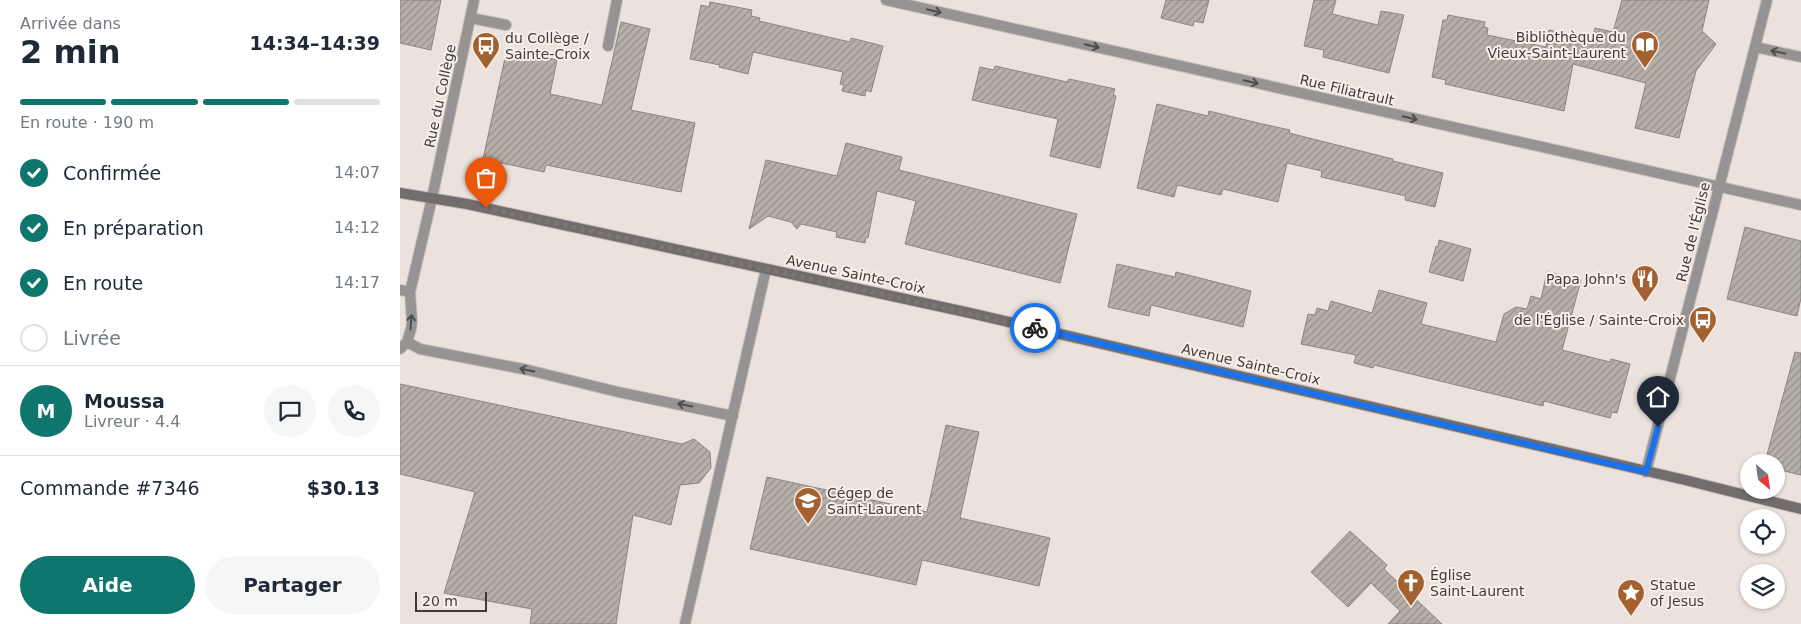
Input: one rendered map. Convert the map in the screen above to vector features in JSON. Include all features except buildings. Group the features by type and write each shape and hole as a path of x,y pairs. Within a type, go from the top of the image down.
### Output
{"main road":[{"name":"Avenue Sainte-Croix","path":"400,193 467,204 970,313 1176,360 1801,509"}],"street":[{"name":"Rue du Collège","path":"403,346 412,322 405,291 432,198 474,0"},
{"path":"608,46 617,0"},
{"name":"Rue Filiatrault","path":"886,0 1801,205"},
{"name":"Rue de l'Église","path":"1646,472 1766,0"},
{"path":"471,18 506,25"},
{"path":"1755,47 1801,57"},
{"path":"685,624 766,269"},
{"path":"403,346 528,370 618,392 733,416"}],"way so far":[{"path":"486,208 1035,328"}],"place":[{"name":"Bibliothèque du Vieux-Saint-Laurent","path":"1645,69"},
{"name":"du Collège / Sainte-Croix","path":"486,70"},
{"name":"Papa John's","path":"1645,303"},
{"name":"de l'Église / Sainte-Croix","path":"1703,344"},
{"name":"Cégep de Saint-Laurent","path":"808,525"},
{"name":"Église Saint-Laurent","path":"1411,607"},
{"name":"Statue of Jesus","path":"1631,617"}],"route":[{"path":"1035,328 1646,472 1658,427"}]}
